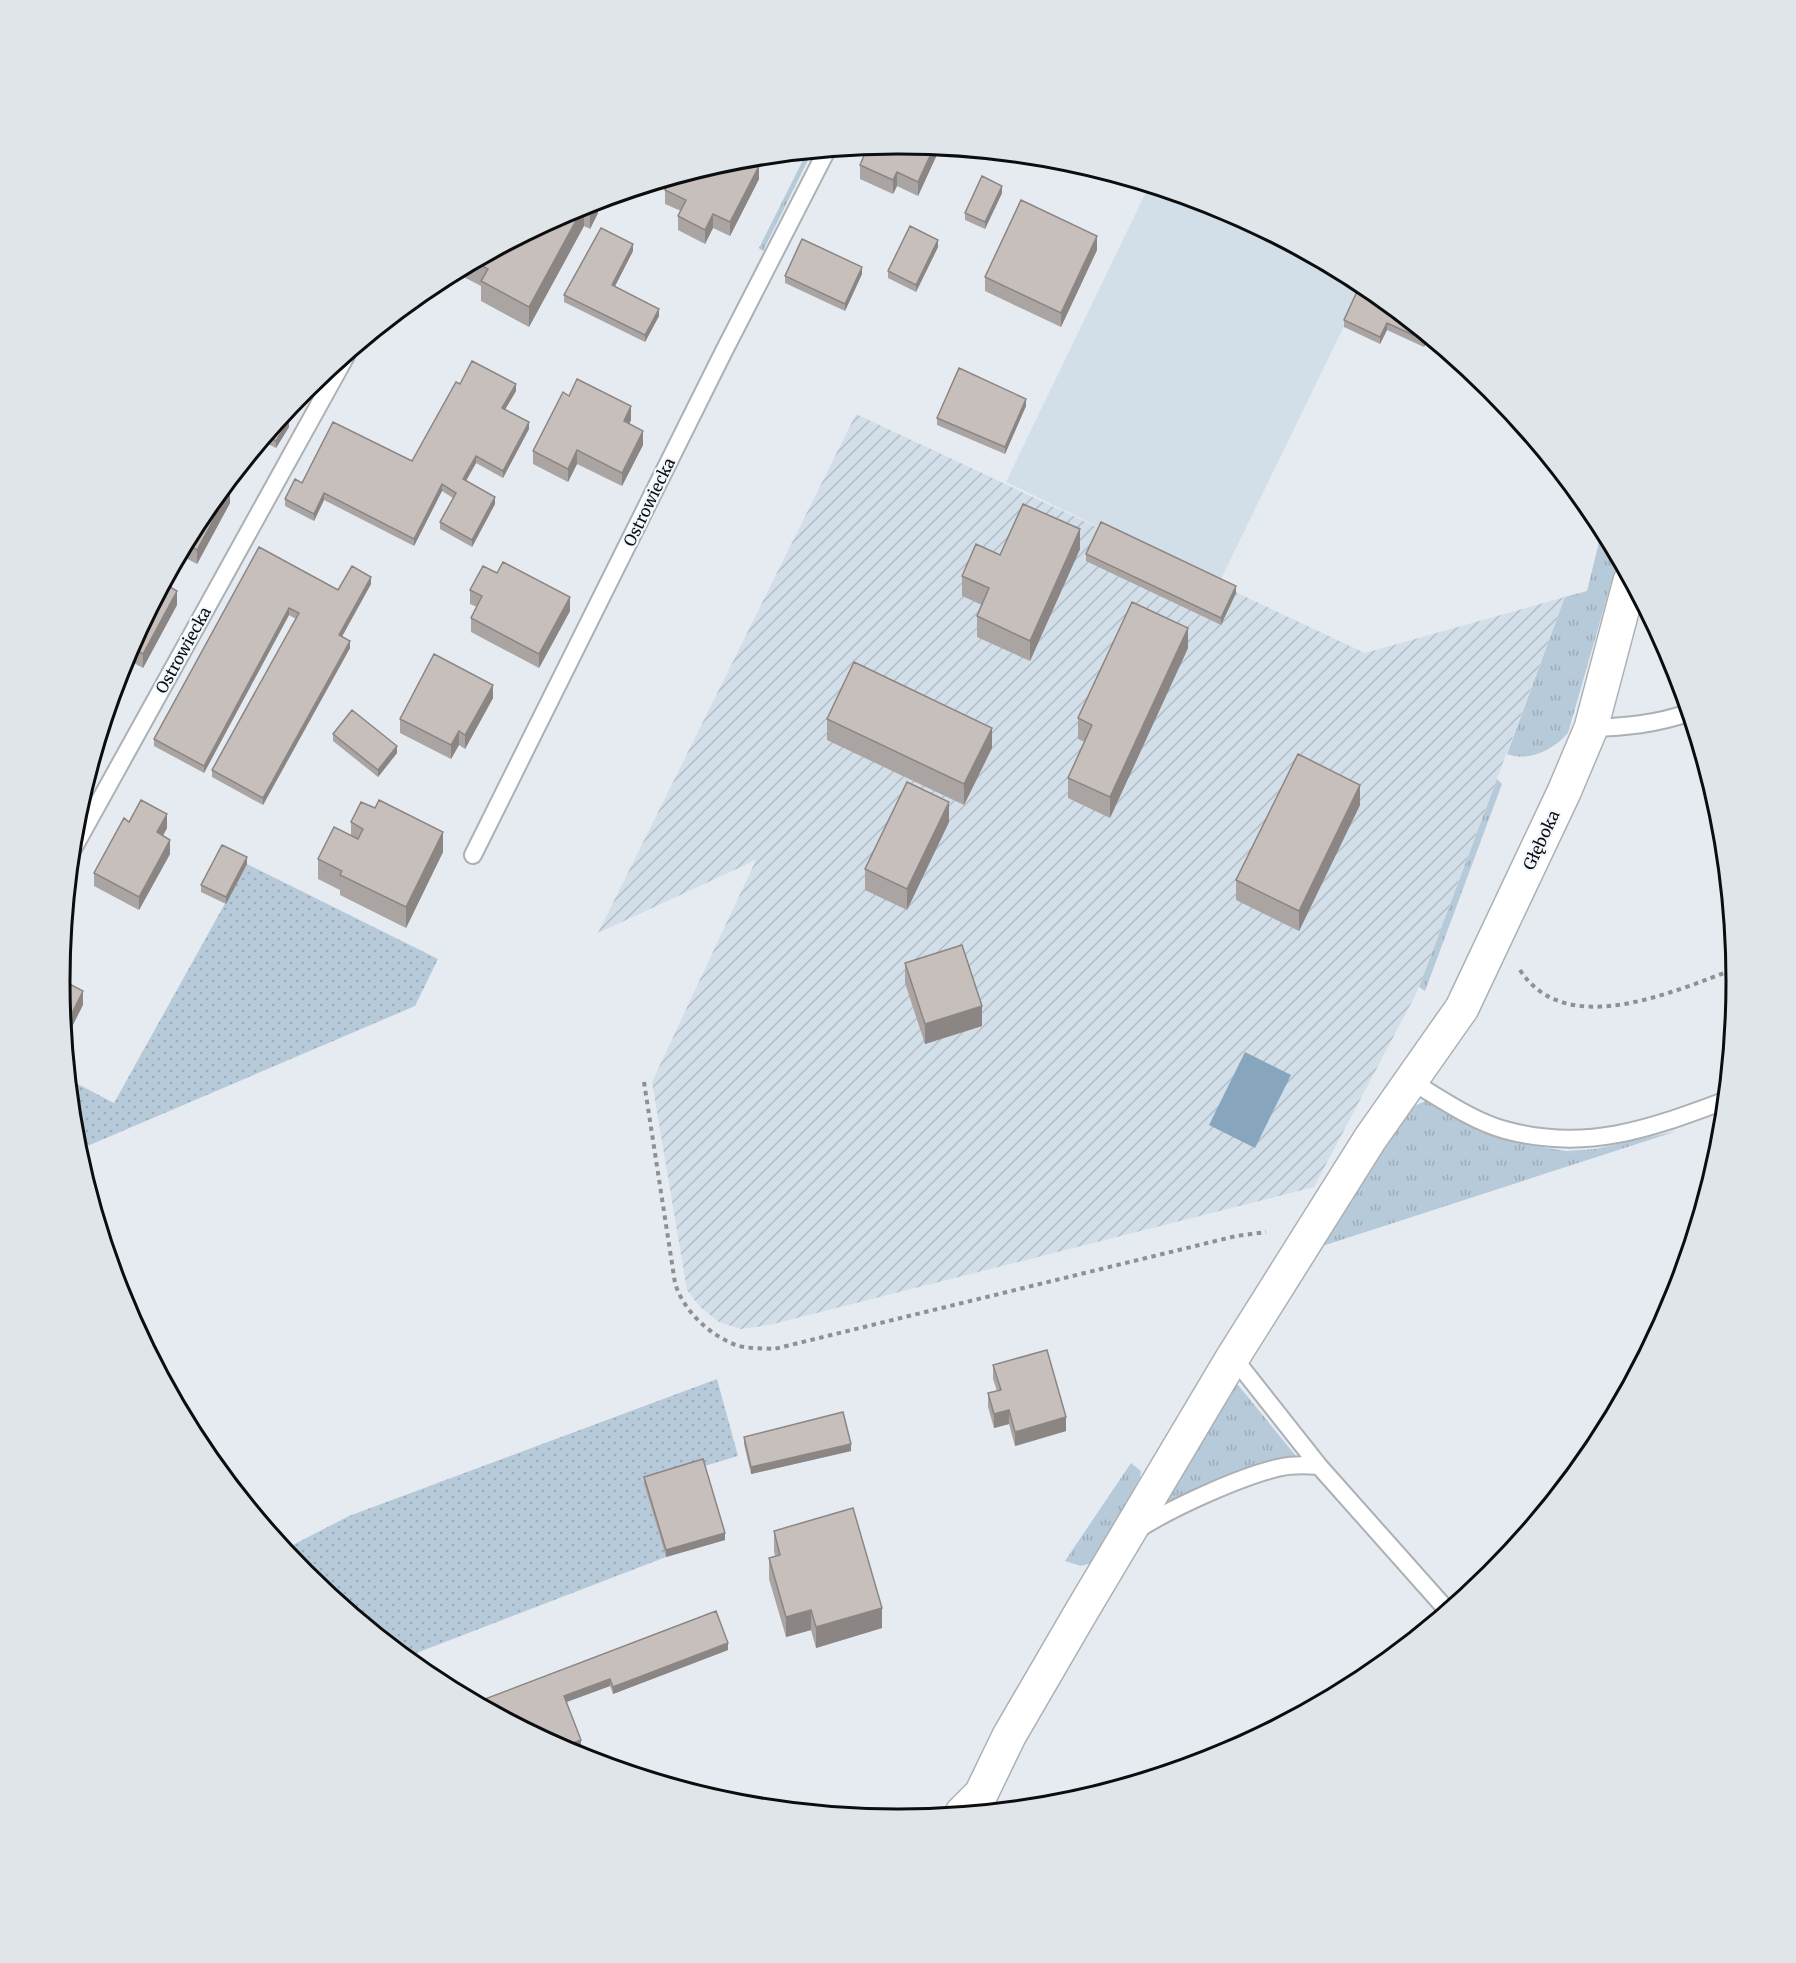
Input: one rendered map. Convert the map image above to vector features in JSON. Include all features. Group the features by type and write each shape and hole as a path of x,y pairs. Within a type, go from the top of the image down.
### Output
{"street":[{"name":"Głęboka","path":"974,1805 1124,1539 1233,1357 1314,1226 1462,1008 1591,728 1627,591"}],"lane":[{"name":"Ostrowiecka","path":"473,855 823,158"},
{"name":"Ostrowiecka","path":"85,828 336,374"},
{"path":"1591,728 1625,727 1661,722 1682,715"},
{"path":"1411,1081 1484,1122 1504,1130 1585,1141 1624,1133 1716,1104"},
{"path":"1233,1357 1319,1466 1443,1605"},
{"path":"1124,1539 1153,1520 1248,1478 1283,1466 1319,1466"}],"path":[{"path":"1497,934 1531,987 1554,998 1581,1005 1609,1006 1634,1003 1726,972"},
{"path":"644,1082 675,1283 680,1300 704,1326 737,1345 774,1349 1236,1236 1314,1226"}],"shaded area":[{"path":"1146,192 1215,217 1264,239 1360,294 1218,585 1006,482"},
{"path":"856,414 1365,653 1565,597 1417,992 1314,1187 769,1325 741,1329 719,1322 700,1307 687,1290 652,1082 756,860 598,933"},
{"path":"1245,1052 1291,1075 1255,1148 1209,1125"}],"green space":[{"path":"808,159 763,251 759,248 803,160"},
{"path":"1599,543 1615,569 1568,733 1555,745 1540,753 1524,756 1507,754 1565,597 1587,591"},
{"path":"1497,779 1502,784 1425,991 1419,987"},
{"path":"247,864 438,959 415,1006 87,1146 77,1084 114,1103"},
{"path":"1426,1101 1478,1131 1516,1143 1566,1151 1595,1149 1677,1131 1313,1249 1411,1107"},
{"path":"717,1379 738,1456 644,1484 666,1557 415,1653 352,1604 293,1545 349,1516"},
{"path":"1234,1380 1296,1456 1256,1466 1158,1506"},
{"path":"1131,1463 1141,1471 1140,1478 1091,1563 1081,1566 1065,1561"}],"building":[{"path":"864,155 930,155 918,182 897,172 893,180 860,165"},
{"path":"759,166 730,222 713,214 705,230 678,216 686,200 665,190 666,187 684,182"},
{"path":"982,176 1002,186 985,222 965,213"},
{"path":"1021,200 1097,236 1061,313 985,277"},
{"path":"577,219 529,307 481,281 488,269 482,266 532,239"},
{"path":"910,226 938,240 916,285 888,271"},
{"path":"601,228 633,244 612,285 659,309 645,335 564,295"},
{"path":"802,239 862,267 845,304 785,276"},
{"path":"1357,292 1416,336 1387,323 1380,337 1344,320"},
{"path":"472,361 516,384 502,408 529,422 503,471 476,456 463,479 495,497 472,540 440,522 456,493 442,484 414,539 324,493 314,514 285,499 295,479 302,483 333,422 412,461 456,382 460,384"},
{"path":"959,368 1026,399 1005,447 937,418"},
{"path":"577,379 631,406 624,421 643,431 622,473 577,450 568,469 533,451 563,392 569,396"},
{"path":"285,426 276,441 273,439"},
{"path":"1023,504 1080,529 1030,641 977,616 989,588 962,576 976,544 1000,555"},
{"path":"218,510 197,550 194,548"},
{"path":"1101,522 1236,586 1221,618 1086,554"},
{"path":"259,547 338,590 352,566 371,577 339,635 350,641 263,798 212,770 299,613 289,608 204,766 154,739"},
{"path":"503,562 570,597 539,654 471,618 482,596 470,590 483,566 497,573"},
{"path":"171,587 177,591 143,654 139,652"},
{"path":"1132,602 1188,628 1110,797 1068,778 1092,725 1078,718"},
{"path":"434,654 493,685 465,735 459,731 451,745 400,719"},
{"path":"854,662 992,728 964,784 827,719"},
{"path":"352,710 397,746 378,770 333,734"},
{"path":"1298,754 1360,785 1299,911 1236,880"},
{"path":"907,782 949,802 907,889 865,869"},
{"path":"141,800 167,814 157,832 170,840 139,897 94,873 124,818 129,822"},
{"path":"379,800 443,832 406,907 340,875 342,871 318,859 334,827 358,839 363,829 351,822 361,802 375,808"},
{"path":"222,845 247,857 226,897 201,885"},
{"path":"962,945 982,1006 925,1024 905,963"},
{"path":"70,984 83,991 71,1015"},
{"path":"1047,1350 1066,1417 1015,1432 1009,1410 994,1414 988,1393 1001,1390 993,1365"},
{"path":"843,1412 851,1444 751,1467 744,1437"},
{"path":"703,1459 725,1533 666,1550 644,1477"},
{"path":"853,1508 882,1608 816,1627 811,1610 786,1617 769,1558 780,1555 774,1531"},
{"path":"716,1611 728,1643 613,1687 610,1679 564,1696 581,1740 574,1743 532,1724 485,1699"}]}
